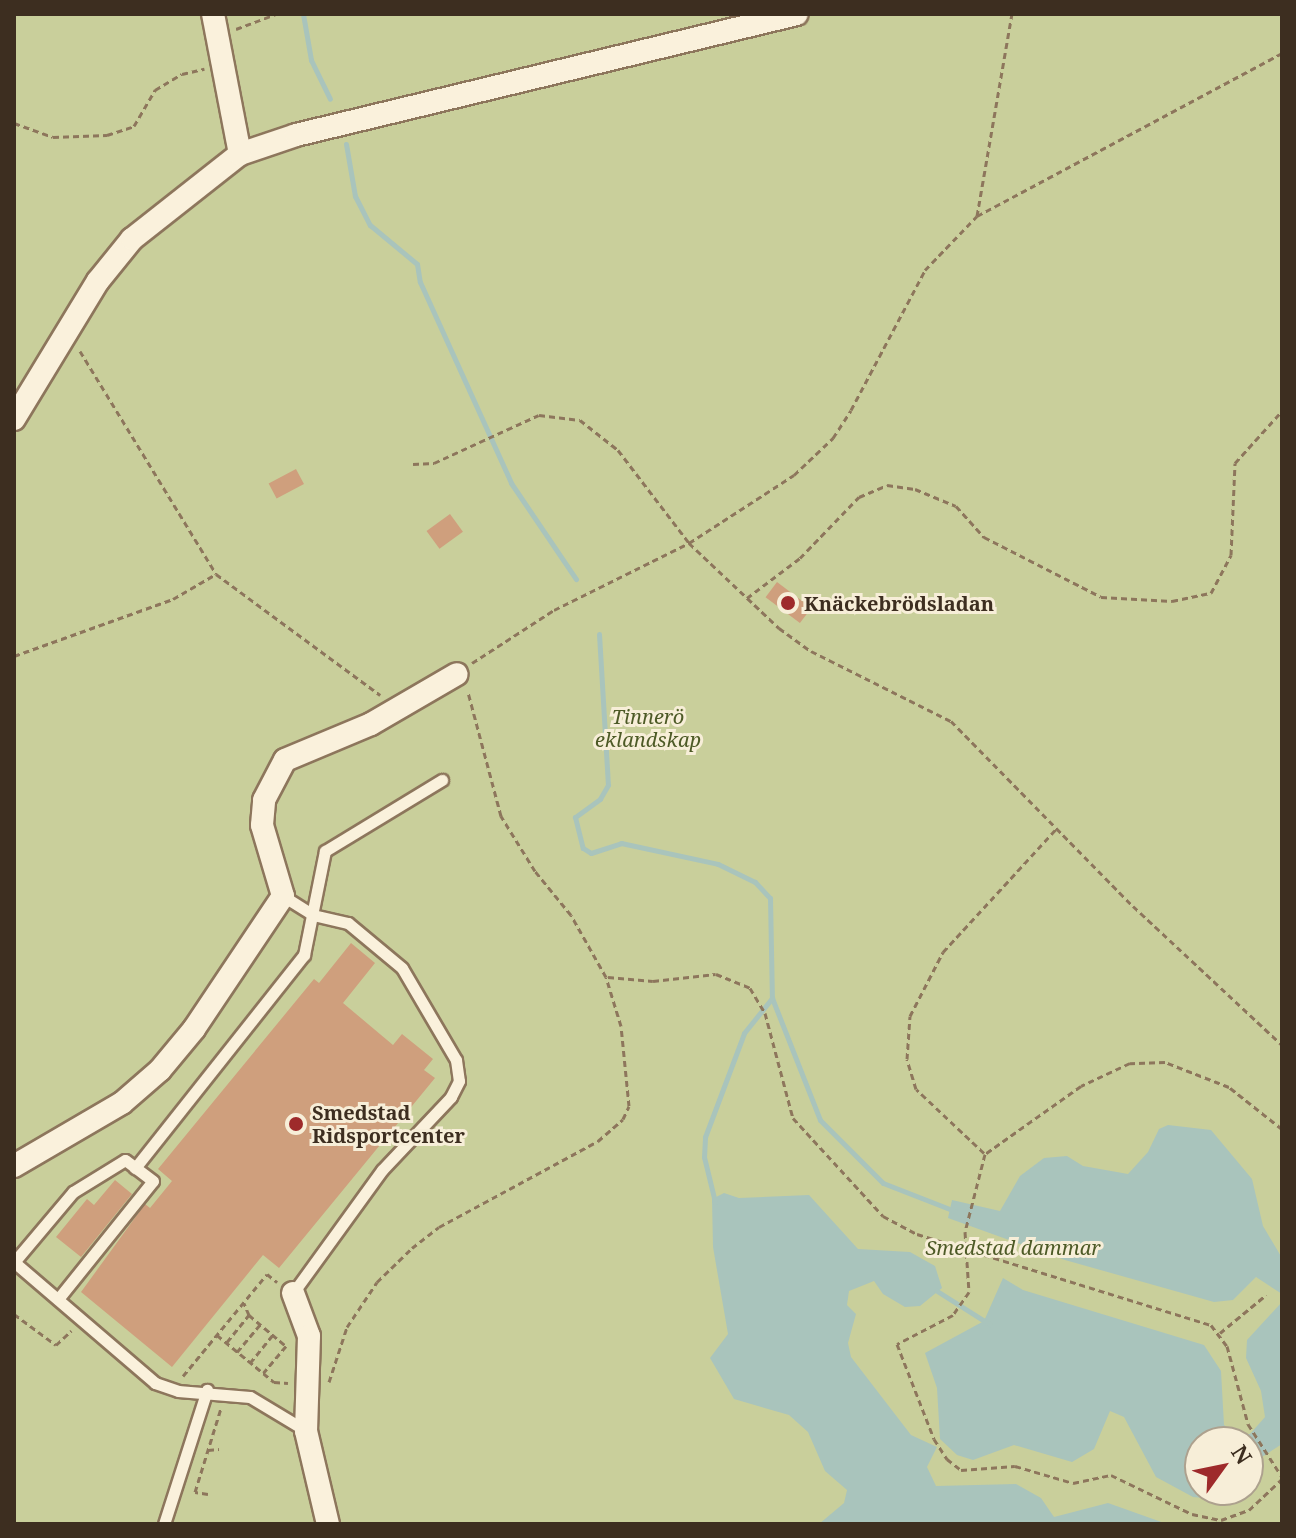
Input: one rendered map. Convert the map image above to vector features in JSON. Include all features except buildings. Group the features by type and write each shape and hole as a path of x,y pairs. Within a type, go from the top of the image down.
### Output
{"street":[{"path":"14,419 98,281 132,239 240,154 296,135 797,14"},
{"path":"215,24 240,154"},
{"path":"14,1166 122,1103 160,1070 194,1029 283,896 262,825 272,777 301,749 342,737 399,709 457,674"},
{"path":"293,1293 309,1336 306,1431 328,1524"}],"lane":[{"path":"135,1168 304,955 319,870 334,841 442,780"},
{"path":"283,896 313,915 348,923 402,968 456,1060 459,1081 451,1097 382,1170 293,1293"},
{"path":"58,1299 153,1181 125,1160 89,1177 14,1262 155,1383 173,1389 207,1390 250,1397 306,1431"},
{"path":"164,1524 207,1390"}],"path":[{"path":"215,24 276,14"},
{"path":"977,216 1012,14"},
{"path":"217,1335 274,1382 327,1386 347,1327 377,1282 412,1248 439,1227 598,1141 623,1119 629,1089 621,1026 606,977 571,915 501,816 474,710 457,674 554,610 689,543 794,475 833,438 925,270 977,216 1282,53"},
{"path":"14,123 53,137 107,135 134,126 155,90 182,74 223,66"},
{"path":"68,331 216,574 399,709"},
{"path":"746,598 800,558 859,497 887,485 915,489 956,506 984,537 1101,597 1172,601 1211,593 1231,555 1235,463 1282,411"},
{"path":"413,464 434,463 539,415 580,420 618,450 689,543 746,598 811,651 951,721 1056,829 1282,1045"},
{"path":"14,656 173,599 216,574"},
{"path":"985,1154 916,1089 907,1059 910,1016 943,952 1056,829"},
{"path":"606,977 653,981 716,974 757,996 765,1013 793,1118 842,1177 892,1222 966,1247 1190,1317 1220,1333 1248,1424 1282,1478 1240,1515 1212,1520 1111,1475 1073,1483 1028,1468 954,1467 934,1439 897,1353 902,1339 953,1315 969,1292 966,1247 965,1232 985,1154 1081,1086 1145,1059 1179,1065 1229,1087 1282,1129"},
{"path":"173,1389 267,1274 293,1293"},
{"path":"1220,1333 1266,1295"},
{"path":"244,1303 249,1315 286,1346 263,1373"},
{"path":"14,1314 56,1345 82,1320"},
{"path":"226,1343 249,1315"},
{"path":"237,1352 260,1325"},
{"path":"250,1363 273,1335"},
{"path":"208,1494 195,1492 226,1393"},
{"path":"208,1450 219,1449"}],"green space":[{"name":"Tinnerö eklandskap","path":"14,14 1282,14 1282,1524 14,1524"}],"water":[{"name":"Smedstad dammar","path":"1168,1125 1211,1130 1252,1179 1263,1226 1282,1258 1282,1294 1256,1277 1233,1300 1214,1302 1065,1260 948,1218 952,1200 1000,1211 1020,1176 1044,1158 1067,1156 1083,1166 1128,1174 1148,1152 1159,1129"},
{"name":"Smedstad dammar","path":"724,1193 739,1198 809,1195 858,1249 910,1252 935,1266 942,1288 920,1306 905,1307 883,1294 874,1281 849,1291 847,1305 856,1314 848,1343 851,1357 911,1435 937,1447 927,1467 936,1486 1016,1484 1041,1498 1054,1517 1108,1503 1167,1524 819,1524 844,1503 847,1490 825,1471 808,1432 789,1415 734,1399 710,1358 728,1334 713,1247 712,1199"},
{"name":"Smedstad dammar","path":"1003,1278 1023,1290 1204,1345 1221,1371 1225,1426 1184,1426 1184,1492 1156,1477 1124,1417 1110,1411 1094,1449 1072,1462 1014,1445 973,1460 957,1455 940,1439 937,1388 925,1353 984,1321"},
{"name":"Smedstad dammar","path":"1282,1302 1282,1444 1264,1456 1264,1426 1257,1426 1265,1417 1261,1391 1246,1358 1247,1340"}],"waterway":[{"path":"303,14 311,60 330,99"},
{"path":"346,144 355,196 370,225 417,264 420,282 511,483 576,579"},
{"path":"599,634 608,785 600,799 575,817 583,848 591,853 621,843 718,864 755,882 770,898 772,998 820,1120 883,1183 955,1211"},
{"path":"715,1202 704,1157 705,1137 744,1033 772,998"},
{"path":"937,1291 989,1324"}],"place":[{"name":"Knäckebrödsladan","path":"788,603"},
{"name":"Smedstad Ridsportcenter","path":"296,1124"}]}
